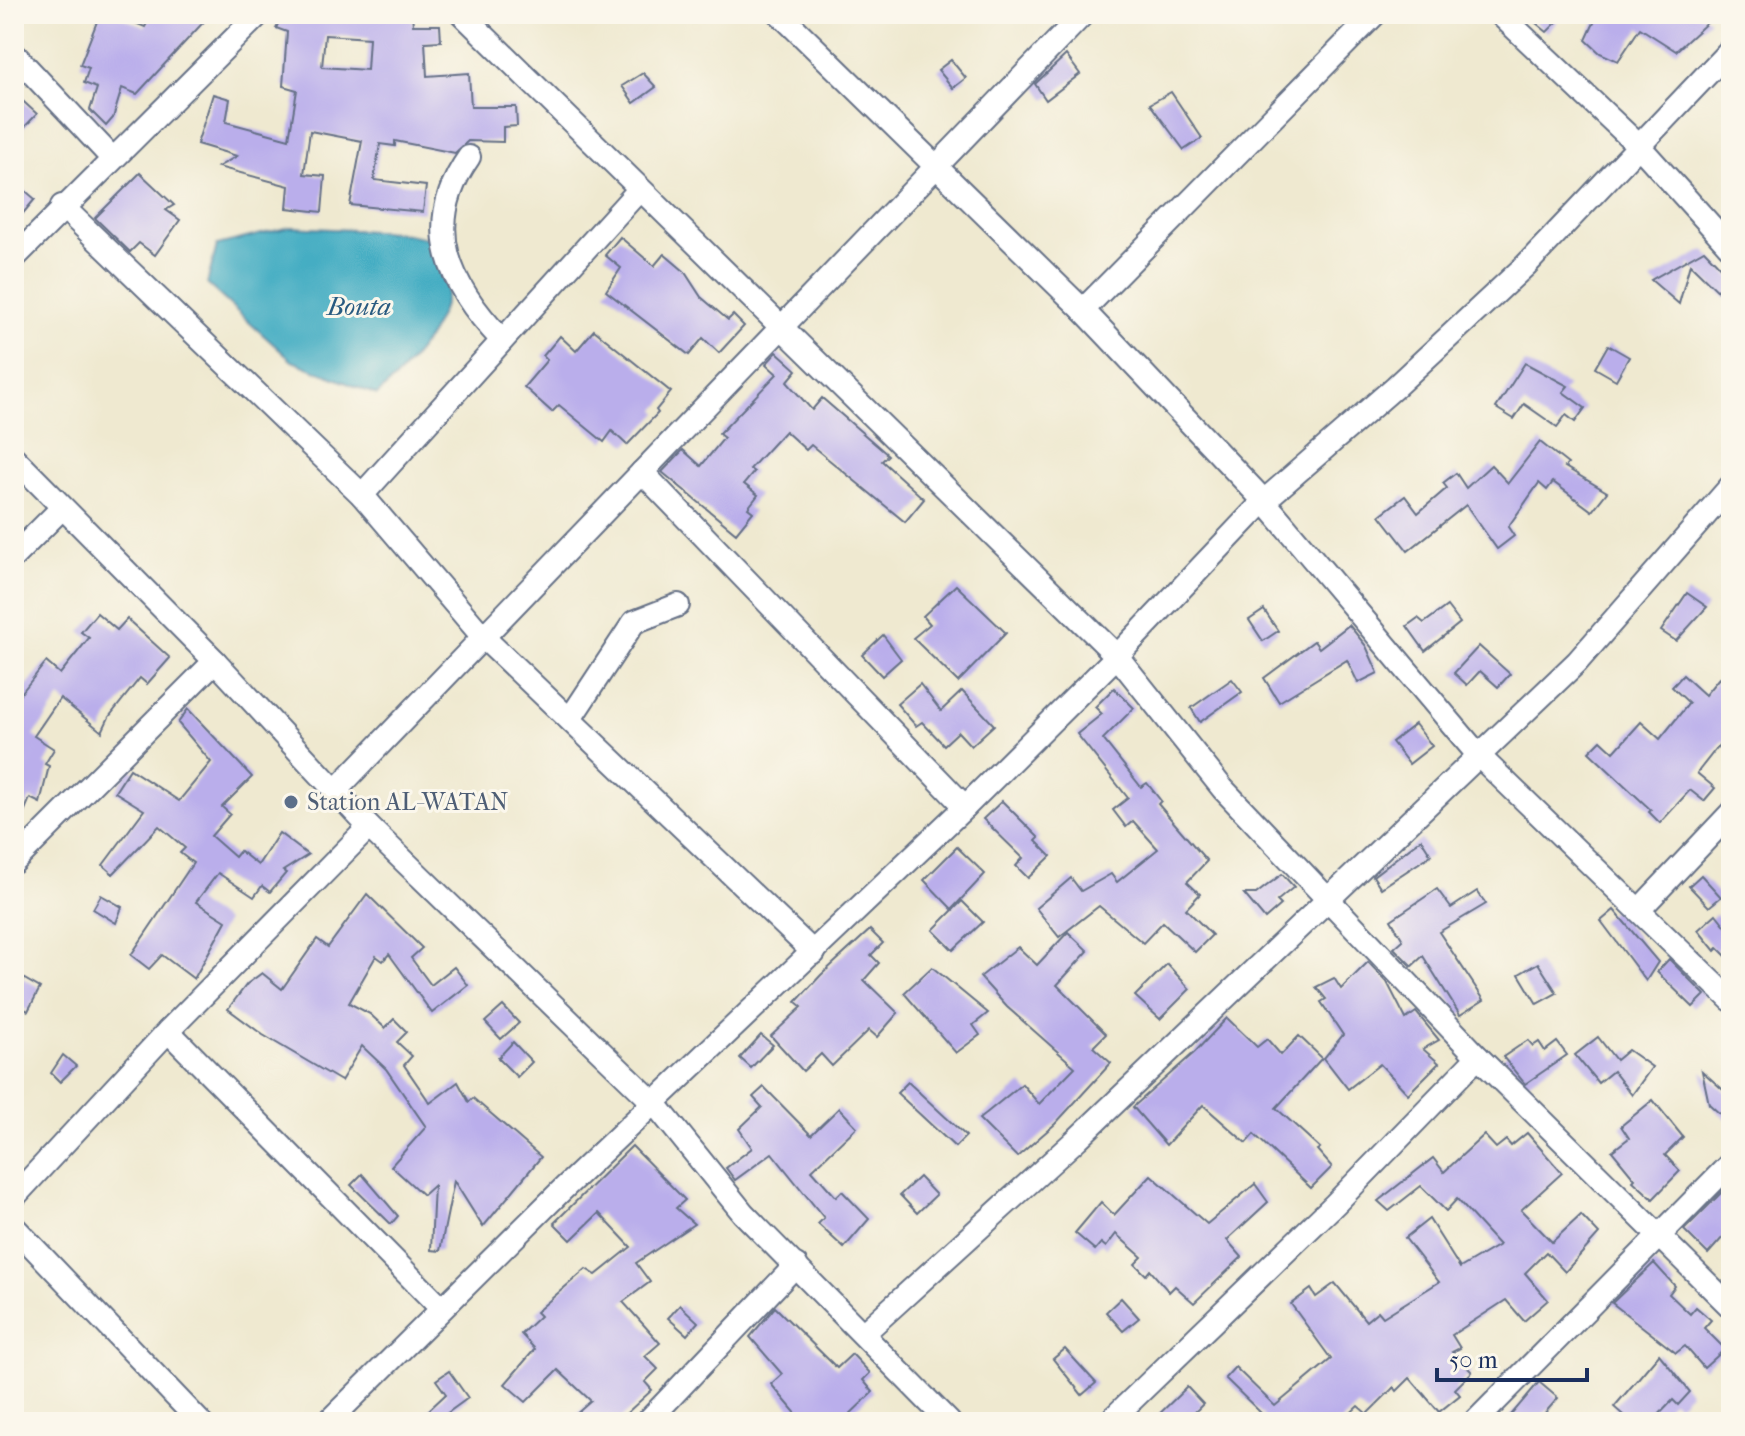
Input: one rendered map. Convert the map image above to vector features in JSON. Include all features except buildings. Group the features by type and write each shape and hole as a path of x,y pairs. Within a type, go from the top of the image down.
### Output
{"street":[{"path":"14,258 62,206 259,14"},
{"path":"462,14 1117,656 1223,789 1478,1057 1731,1307"},
{"path":"780,14 1083,310 1264,501 1479,756 1731,1000"},
{"path":"337,789 1083,14"},
{"path":"1083,310 1375,14"},
{"path":"1500,14 1639,146 1731,248"},
{"path":"328,1422 441,1308 965,807 1117,656 1264,501 1395,387 1526,265 1731,49"},
{"path":"14,54 112,158"},
{"path":"469,157 448,200 447,249 462,293 502,340"},
{"path":"362,495 639,190"},
{"path":"62,206 362,495 484,638 814,953"},
{"path":"14,458 215,661 369,827 656,1105 743,1213 949,1422"},
{"path":"642,472 965,807"},
{"path":"864,1333 1077,1139 1577,662 1731,486"},
{"path":"14,556 62,508"},
{"path":"570,719 634,622 678,605"},
{"path":"14,862 215,661"},
{"path":"1639,910 1731,813"},
{"path":"14,1197 168,1031 369,827"},
{"path":"168,1031 441,1308"},
{"path":"1109,1422 1335,1204 1478,1057"},
{"path":"1475,1422 1731,1163"},
{"path":"14,1227 200,1422"},
{"path":"647,1422 796,1265"}],"water":[{"name":"Bouta","path":"290,227 395,232 427,238 442,259 447,277 446,296 440,315 418,352 377,395 292,361 207,284 217,245"}],"place":[{"name":"Station AL-WATAN","path":"291,802"}]}
